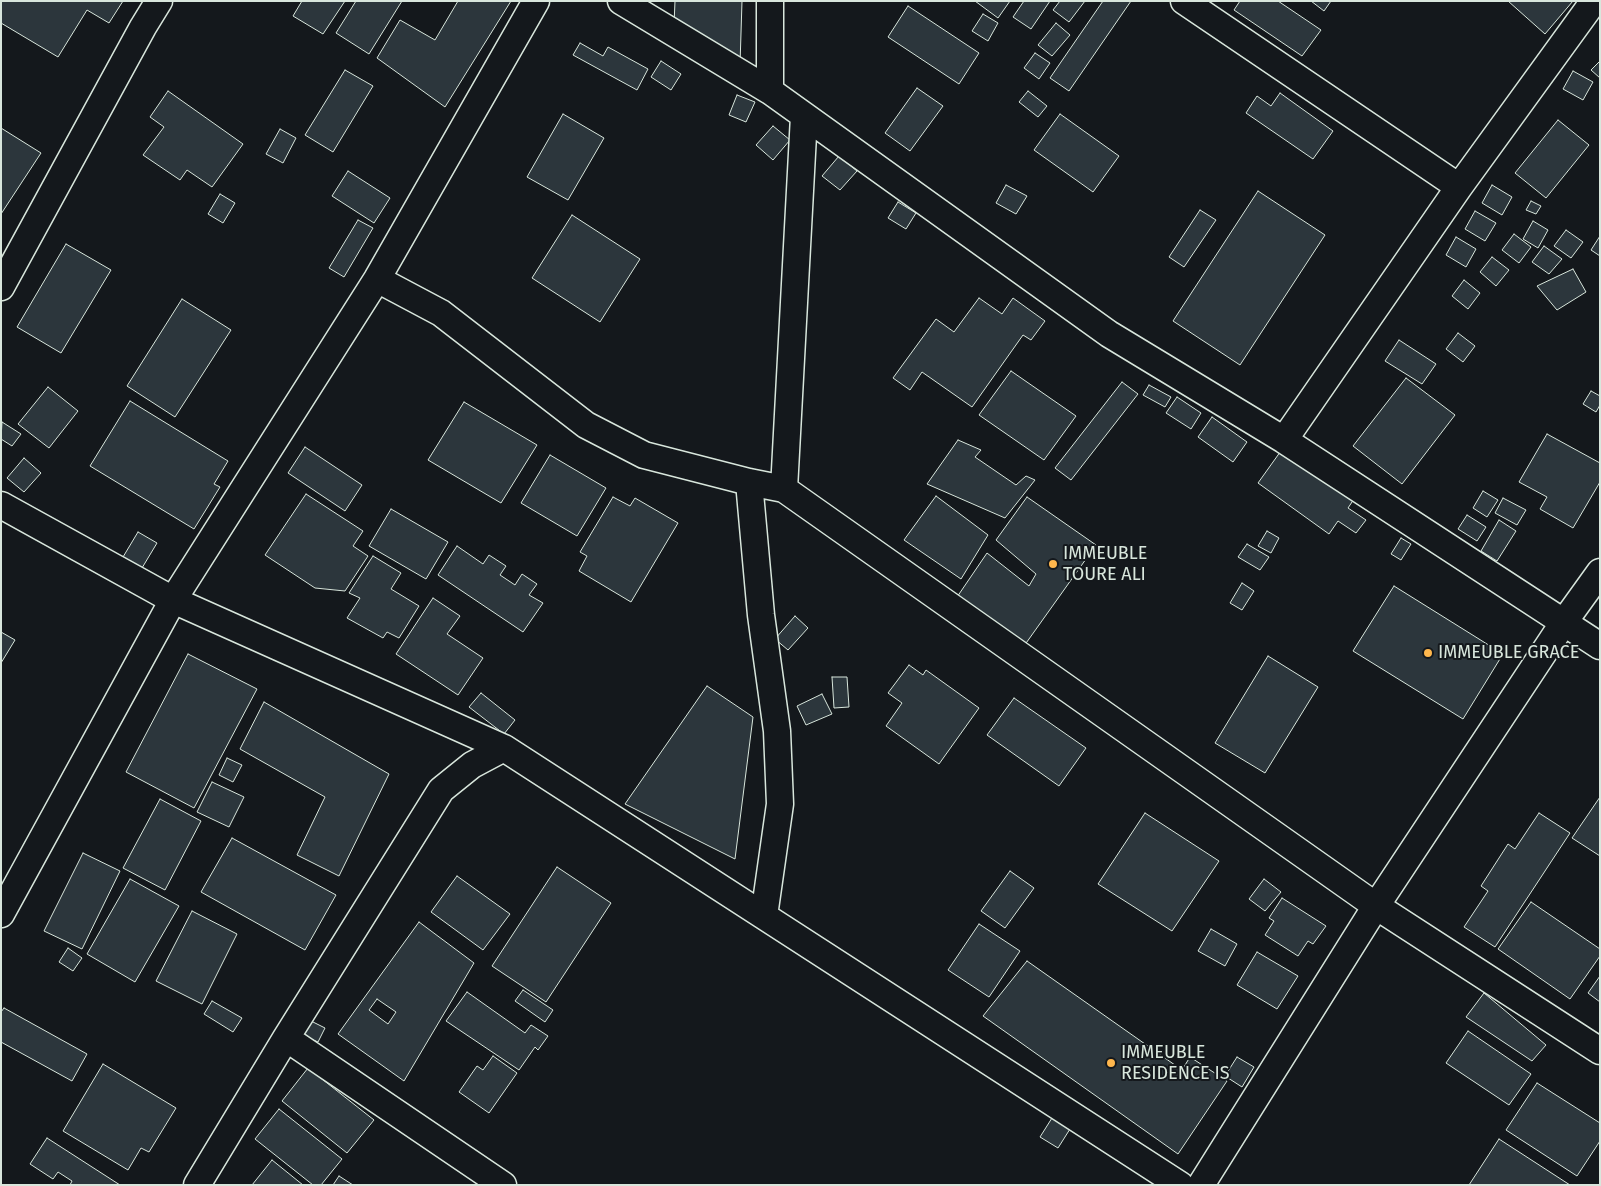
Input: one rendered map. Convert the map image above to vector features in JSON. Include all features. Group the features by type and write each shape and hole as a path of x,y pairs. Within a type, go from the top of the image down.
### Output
{"street":[{"path":"1,287 159,1"},
{"path":"1,914 173,600 377,279 536,1"},
{"path":"621,1 770,91 1109,334 1284,440 1600,646"},
{"path":"770,1 770,91"},
{"path":"1184,1 1459,187"},
{"path":"1284,440 1459,187 1594,1"},
{"path":"784,489 804,116"},
{"path":"377,279 441,313 586,425 644,455 784,489 1376,906 1600,1050"},
{"path":"749,482 761,615 778,740 780,804 764,916"},
{"path":"1,505 173,600 504,748 1180,1185"},
{"path":"1202,1185 1376,906 1564,622 1600,572"},
{"path":"198,1185 286,1038 441,790 472,765 504,748"},
{"path":"286,1038 503,1185"}],"building":[{"path":"1,1 123,1 109,23 87,10 58,57 1,23"},
{"path":"302,1 345,1 323,34 293,16"},
{"path":"356,1 402,1 369,54 336,33"},
{"path":"458,1 511,1 445,107 377,58 400,20 435,40"},
{"path":"675,1 742,1 740,65 674,25"},
{"path":"975,1 1010,1 998,18"},
{"path":"1024,1 1050,1 1031,29 1013,17"},
{"path":"1060,1 1085,1 1069,22 1053,10"},
{"path":"1103,1 1131,1 1069,91 1050,78"},
{"path":"1240,1 1278,1 1321,30 1302,56 1234,10"},
{"path":"1311,1 1331,1 1324,11"},
{"path":"1508,1 1573,1 1545,34"},
{"path":"908,6 979,53 959,84 888,37"},
{"path":"983,14 998,23 988,41 972,31"},
{"path":"1056,23 1070,35 1052,56 1038,45"},
{"path":"580,43 603,56 608,47 648,69 637,90 573,55"},
{"path":"1035,53 1050,63 1039,79 1024,68"},
{"path":"661,61 681,74 671,90 651,77"},
{"path":"1600,61 1600,78 1591,70"},
{"path":"345,70 373,86 333,152 305,135"},
{"path":"1573,71 1593,82 1583,100 1563,89"},
{"path":"917,88 943,106 910,151 885,133"},
{"path":"168,91 243,144 212,187 187,170 180,180 143,155 164,127 150,117"},
{"path":"1028,91 1047,106 1038,117 1019,102"},
{"path":"1280,93 1333,131 1313,159 1246,113 1257,96 1271,106"},
{"path":"737,95 755,102 746,122 729,115"},
{"path":"563,114 604,138 568,200 527,177"},
{"path":"1060,114 1119,156 1093,192 1034,150"},
{"path":"1558,120 1589,145 1546,198 1515,173"},
{"path":"773,126 790,140 773,160 756,145"},
{"path":"1,128 41,153 1,214"},
{"path":"280,129 296,138 283,163 266,154"},
{"path":"839,156 857,171 840,190 822,176"},
{"path":"348,171 390,198 374,223 332,196"},
{"path":"1006,185 1027,196 1016,214 996,203"},
{"path":"1492,185 1512,197 1502,215 1482,203"},
{"path":"1258,191 1325,235 1240,365 1173,321"},
{"path":"220,194 235,203 223,223 208,214"},
{"path":"1531,201 1541,206 1536,214 1526,210"},
{"path":"898,202 916,213 906,229 888,218"},
{"path":"1200,210 1216,220 1184,267 1169,257"},
{"path":"1475,211 1496,223 1485,241 1465,229"},
{"path":"572,215 640,259 600,322 532,278"},
{"path":"358,220 373,228 344,277 329,268"},
{"path":"1533,221 1548,230 1538,248 1523,239"},
{"path":"1566,230 1583,242 1571,258 1554,246"},
{"path":"1514,234 1531,247 1519,263 1502,250"},
{"path":"1600,236 1600,256 1591,250"},
{"path":"1456,237 1476,249 1466,267 1446,255"},
{"path":"66,244 111,270 61,353 17,327"},
{"path":"1544,246 1562,259 1549,274 1532,262"},
{"path":"1492,257 1509,270 1496,286 1480,272"},
{"path":"1573,269 1586,292 1557,310 1537,286"},
{"path":"1464,280 1480,293 1468,309 1452,296"},
{"path":"979,298 1002,314 1013,298 1045,321 1031,340 1023,335 972,407 922,372 910,390 893,378 936,319 954,332"},
{"path":"182,299 231,330 175,417 127,386"},
{"path":"1458,333 1475,346 1463,362 1446,349"},
{"path":"1399,340 1436,364 1422,384 1385,361"},
{"path":"1011,371 1076,416 1044,460 979,415"},
{"path":"1406,378 1455,415 1402,484 1353,446"},
{"path":"1122,382 1138,394 1071,480 1055,468"},
{"path":"1149,385 1171,397 1165,407 1143,395"},
{"path":"48,387 78,411 49,448 18,424"},
{"path":"1591,391 1600,396 1600,405 1596,412 1583,404"},
{"path":"1177,397 1201,413 1191,429 1166,413"},
{"path":"130,401 228,461 214,484 220,487 194,529 90,466"},
{"path":"464,402 537,445 501,503 428,460"},
{"path":"1212,417 1247,442 1233,462 1198,437"},
{"path":"2,422 21,434 12,446 1,439"},
{"path":"1547,434 1600,463 1600,482 1573,528 1540,509 1547,497 1519,482"},
{"path":"958,440 981,450 975,457 1016,485 1026,476 1035,480 1005,518 927,484"},
{"path":"305,447 362,485 345,511 288,473"},
{"path":"1283,448 1354,499 1348,508 1366,520 1356,533 1338,521 1329,534 1258,483"},
{"path":"550,455 606,488 577,536 521,503"},
{"path":"24,458 41,473 24,492 7,478"},
{"path":"1483,491 1498,500 1487,517 1473,508"},
{"path":"306,494 363,531 353,546 368,556 345,591 315,588 265,555"},
{"path":"936,496 988,535 961,579 904,540"},
{"path":"613,497 630,506 635,498 678,523 631,602 579,571 587,556 580,552"},
{"name":"IMMEUBLE TOURE ALI","path":"1027,497 1096,545 1024,646 955,600 987,553 1029,586 1036,574 996,540"},
{"path":"1503,498 1526,510 1517,525 1495,513"},
{"path":"391,509 448,542 426,579 369,546"},
{"path":"1467,515 1486,527 1477,541 1458,529"},
{"path":"1499,520 1516,531 1497,561 1481,551"},
{"path":"1267,531 1279,538 1271,553 1258,546"},
{"path":"138,532 157,543 142,568 123,557"},
{"path":"1401,538 1411,544 1401,560 1391,554"},
{"path":"1247,544 1269,557 1260,570 1238,557"},
{"path":"457,546 483,564 489,555 506,566 500,575 515,585 522,574 537,584 529,595 543,603 523,632 438,575"},
{"path":"373,556 401,573 391,589 419,606 399,638 387,632 383,638 347,618 360,598 349,593"},
{"path":"1242,583 1254,591 1242,610 1230,603"},
{"name":"IMMEUBLE GRACE","path":"1394,586 1503,654 1463,719 1353,651"},
{"path":"433,598 460,616 447,634 483,658 458,695 396,654"},
{"path":"795,616 808,628 788,650 775,639"},
{"path":"1,632 15,640 1,663"},
{"path":"188,654 257,689 194,808 126,772"},
{"path":"1268,656 1318,687 1265,773 1215,743"},
{"path":"909,665 923,675 926,670 979,708 939,764 886,726 902,703 888,693"},
{"path":"832,677 847,677 849,707 834,708"},
{"path":"707,686 753,717 735,859 625,804"},
{"path":"481,693 515,720 504,734 469,707"},
{"path":"822,694 832,714 806,725 797,706"},
{"path":"1014,698 1086,748 1059,786 987,735"},
{"path":"264,702 389,774 339,876 297,855 325,797 240,749"},
{"path":"227,758 242,765 233,782 219,775"},
{"path":"212,782 244,797 229,827 197,812"},
{"path":"1600,797 1600,856 1572,838"},
{"path":"160,799 201,821 165,890 123,868"},
{"path":"1145,813 1219,861 1172,931 1098,884"},
{"path":"1539,813 1570,833 1495,947 1464,927 1488,891 1481,886 1508,844 1515,849"},
{"path":"232,838 336,895 305,950 201,892"},
{"path":"83,853 120,871 82,949 44,931"},
{"path":"557,867 611,903 546,1002 492,966"},
{"path":"1010,871 1034,888 1005,928 981,911"},
{"path":"457,876 510,914 483,950 431,912"},
{"path":"130,879 179,906 135,982 87,954"},
{"path":"1264,879 1281,892 1265,911 1249,899"},
{"path":"1282,898 1326,926 1313,944 1308,941 1298,956 1265,935 1274,921 1269,918"},
{"path":"1531,902 1600,949 1600,956 1570,999 1498,949"},
{"path":"192,911 237,934 202,1004 156,981"},
{"path":"419,922 474,963 404,1081 338,1034"},
{"path":"979,924 1020,951 989,997 948,970"},
{"path":"1211,929 1237,944 1225,966 1198,951"},
{"path":"68,948 82,958 73,971 59,962"},
{"path":"1257,952 1298,976 1277,1009 1237,985"},
{"name":"IMMEUBLE RESIDENCE IS","path":"1027,961 1182,1070 1190,1057 1227,1081 1178,1154 983,1016"},
{"path":"1600,976 1600,1002 1588,993"},
{"path":"523,990 553,1010 545,1022 515,1001"},
{"path":"467,992 525,1033 531,1025 548,1036 538,1050 535,1047 519,1070 446,1021"},
{"path":"1484,993 1546,1045 1532,1061 1466,1017"},
{"path":"377,999 396,1012 388,1024 369,1010"},
{"path":"212,1001 242,1018 233,1032 204,1014"},
{"path":"4,1008 87,1054 72,1081 1,1042 1,1012"},
{"path":"309,1020 325,1028 318,1042 302,1035"},
{"path":"1468,1031 1531,1074 1509,1105 1446,1063"},
{"path":"493,1056 517,1073 489,1113 459,1092 477,1066 483,1070"},
{"path":"1237,1057 1254,1067 1242,1087 1225,1076"},
{"path":"103,1064 176,1108 149,1152 141,1148 128,1170 63,1131"},
{"path":"308,1068 374,1120 347,1153 282,1101"},
{"path":"1537,1083 1600,1123 1600,1141 1577,1176 1506,1130"},
{"path":"279,1109 342,1159 321,1185 313,1185 255,1139"},
{"path":"1052,1118 1070,1129 1058,1148 1040,1137"},
{"path":"47,1138 120,1185 70,1185 72,1181 58,1172 53,1179 30,1164"},
{"path":"1499,1139 1570,1185 1469,1185"},
{"path":"272,1160 303,1185 252,1185"},
{"path":"339,1176 353,1185 333,1185"}],"place":[{"name":"IMMEUBLE TOURE ALI","path":"1053,564"},
{"name":"IMMEUBLE GRACE","path":"1428,653"},
{"name":"IMMEUBLE RESIDENCE IS","path":"1111,1063"}]}
